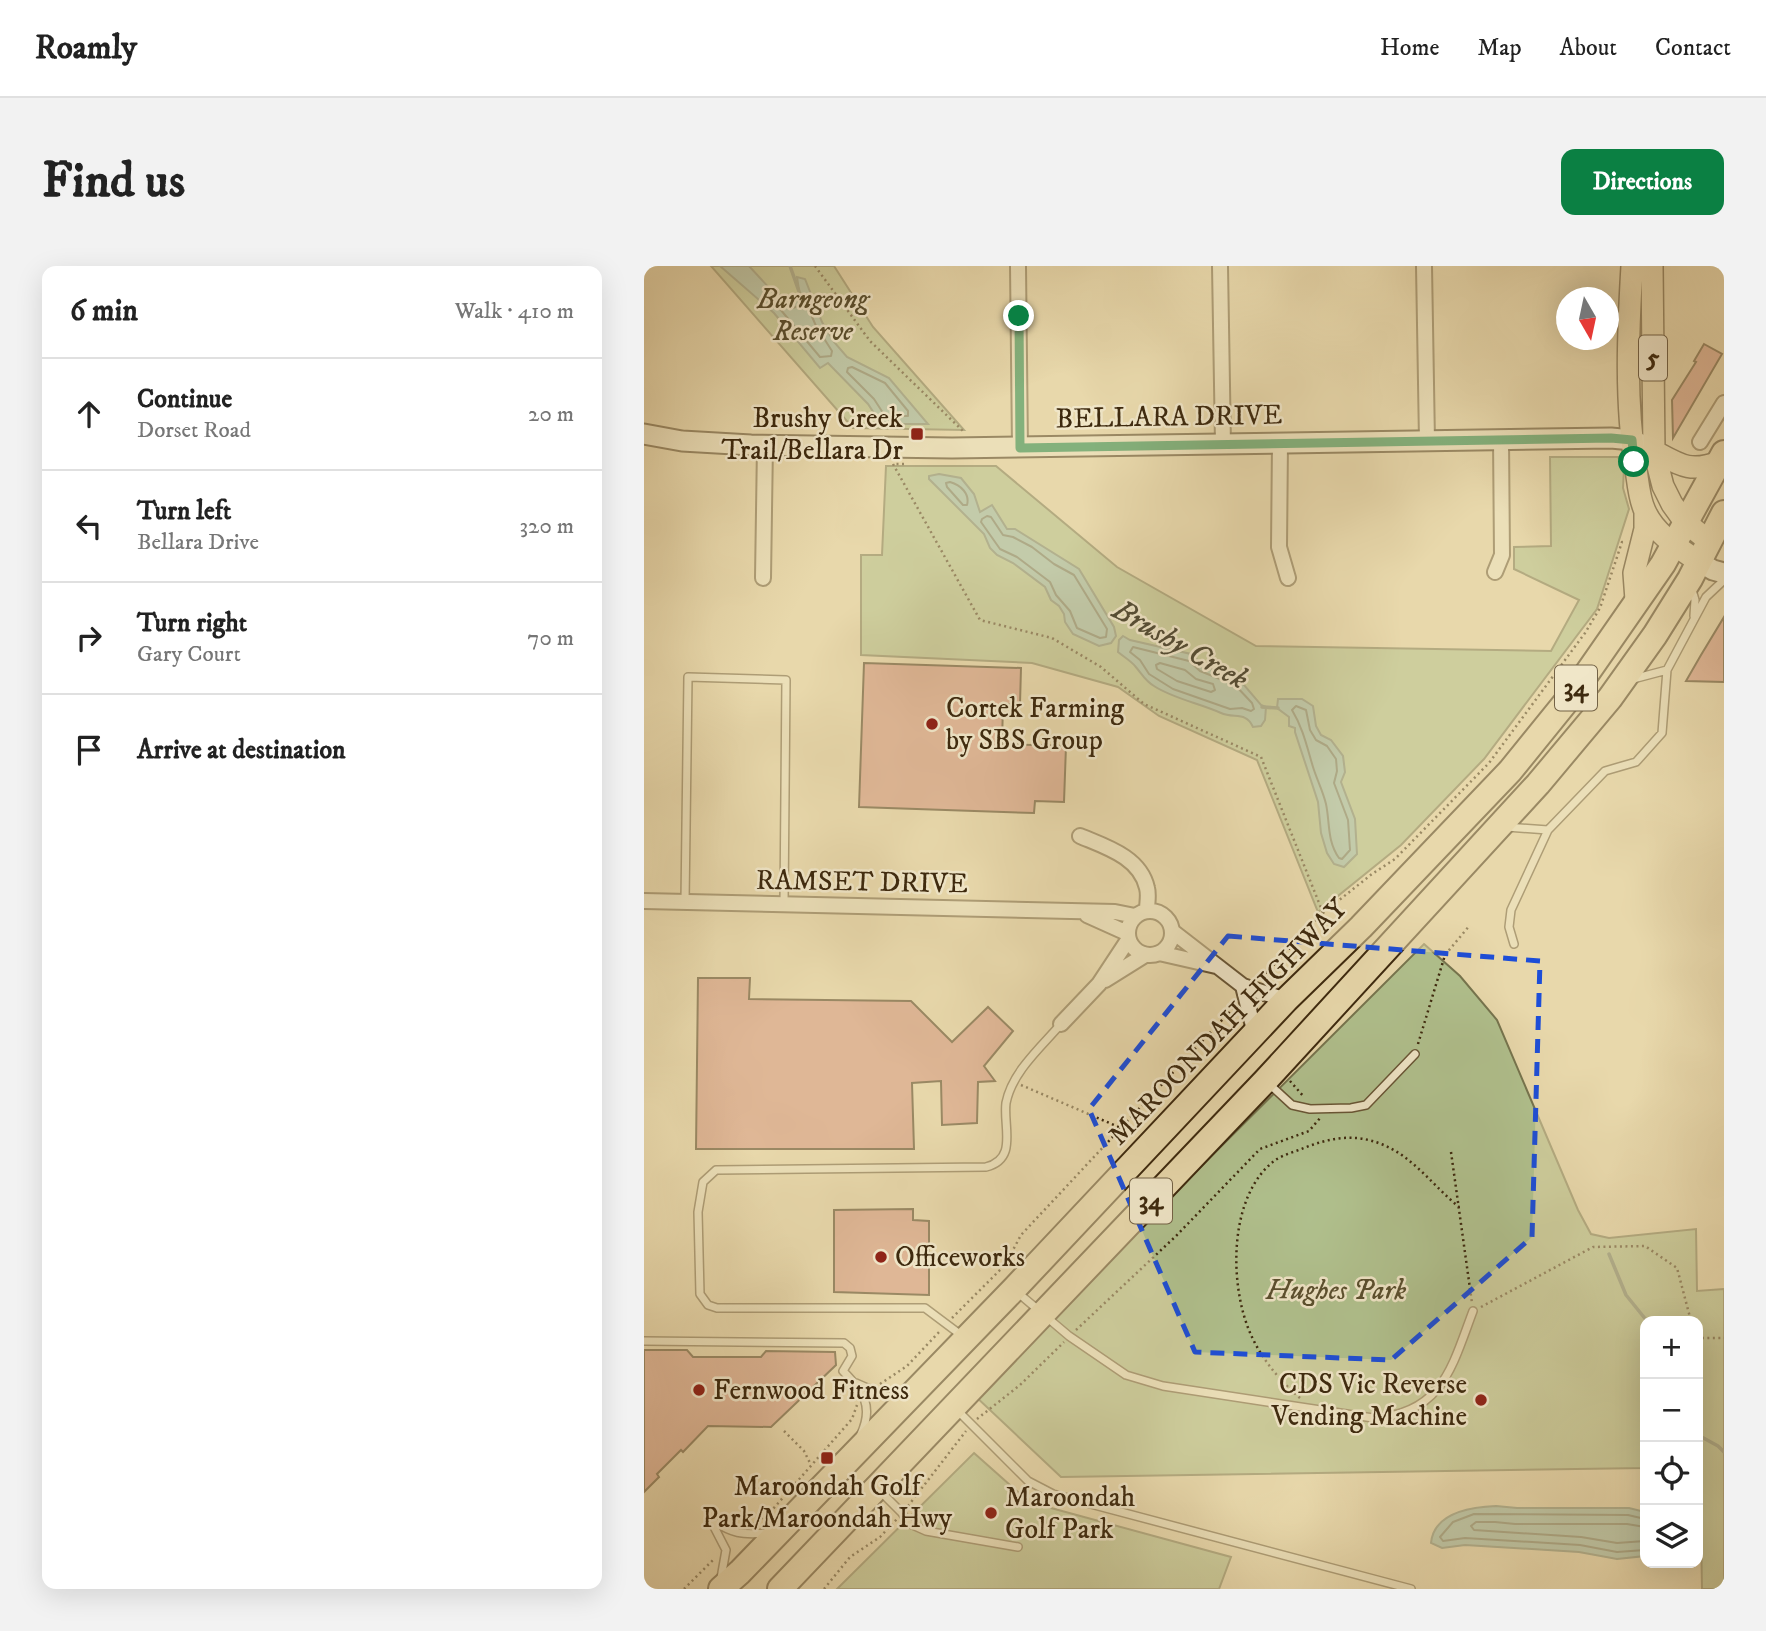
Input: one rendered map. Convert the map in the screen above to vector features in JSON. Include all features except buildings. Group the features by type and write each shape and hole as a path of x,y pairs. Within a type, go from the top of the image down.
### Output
{"highway":[{"name":"MAROONDAH HIGHWAY","path":"719,1589 740,1573 906,1399 956,1331 1014,1289 1286,1000 1361,927 1510,771 1574,692 1663,564 1721,458"},
{"name":"34","path":"780,1589 877,1488 963,1415 1042,1314 1265,1081 1538,785 1623,681 1706,559 1724,513"}],"main road":[{"name":"5","path":"1632,266 1630,392 1637,482 1645,511 1656,528 1673,544 1706,559"},
{"name":"5","path":"1652,266 1654,451 1669,499 1706,559"},
{"path":"1630,392 1653,391"},
{"name":"BELLARA DRIVE","path":"644,435 682,441 765,445 952,448 1611,438 1632,440 1654,451"},
{"name":"BELLARA DRIVE","path":"644,447 682,441"},
{"path":"1654,451 1689,468 1707,466 1721,458"},
{"path":"1636,600 1634,573 1645,529 1645,511"},
{"path":"1706,559 1713,570 1724,573"}],"street":[{"path":"1018,266 1020,448"},
{"path":"1220,266 1223,444"},
{"path":"1424,266 1427,441"},
{"path":"1700,442 1724,403"},
{"path":"1495,572 1502,555 1501,439"},
{"path":"1280,443 1279,547 1288,578"},
{"path":"763,578 765,445"},
{"path":"1080,836 1124,855 1141,873 1147,889 1141,913 1128,926 1128,936 1135,950 1221,967"},
{"name":"RAMSET DRIVE","path":"644,901 1141,913"},
{"name":"RAMSET DRIVE","path":"1079,911 1128,936"},
{"path":"1099,984 1169,944 1171,924 1161,913 1141,913"},
{"path":"1172,931 1221,967 1246,990 1286,1000"},
{"path":"1061,1024 1099,984 1128,936"},
{"path":"1246,990 1255,1034"}],"lane":[{"path":"1693,619 1706,559"},
{"path":"1514,944 1509,927 1511,911 1548,830 1605,771 1636,762 1662,733 1667,670 1712,589 1724,580"},
{"path":"1623,681 1667,670"},
{"path":"685,902 688,677 786,680 784,905"},
{"path":"1499,827 1548,830"},
{"path":"956,1331 925,1308 717,1308 708,1305 700,1294 698,1212 703,1182 716,1170 996,1165 1006,1151 1006,1105 1013,1081 1061,1024"},
{"path":"1265,1081 1292,1105 1310,1110 1366,1105 1415,1054"},
{"path":"1014,1289 1069,1336 1126,1375 1163,1386 1373,1419 1405,1414 1426,1402 1449,1374 1473,1311"},
{"path":"644,1341 844,1343 850,1348 852,1356 843,1371 855,1383 868,1409 867,1420 850,1457"},
{"path":"855,1383 888,1397 906,1399"},
{"path":"963,1415 1028,1481 1053,1494 1411,1589"},
{"path":"877,1488 902,1513 908,1523 926,1531 1018,1547"},
{"path":"719,1589 726,1562 726,1550 710,1519 731,1532 742,1535 780,1531"}],"path":[{"path":"815,266 870,341 962,432 979,432 979,448"},
{"path":"906,464 894,464 980,620 1052,638 1101,667 1144,704 1261,757 1323,913"},
{"path":"872,1391 956,1331 1005,1265 1021,1234 1246,990 1323,913 1395,859 1489,763 1590,625 1600,608 1622,542 1641,546"},
{"path":"1415,1054 1445,955 1470,925"},
{"path":"1291,1073 1291,1084 1311,1101"},
{"path":"1013,1081 1121,1128"},
{"path":"1176,1236 1260,1149 1309,1131 1326,1109"},
{"path":"1315,1410 1283,1383 1263,1357 1250,1334 1241,1301 1236,1264 1237,1233 1243,1206 1260,1176 1275,1160 1321,1141 1349,1136 1380,1143 1403,1155 1439,1192 1459,1207"},
{"path":"1451,1152 1473,1311 1593,1247 1644,1246 1677,1268 1690,1316"},
{"path":"1703,1338 1724,1338"},
{"path":"742,1535 756,1520 765,1517 852,1419 855,1407 864,1399"},
{"path":"824,1589 850,1557 880,1536 902,1513 963,1415"},
{"path":"784,1431 804,1451 811,1465"},
{"path":"684,1589 726,1550"}],"highlighted area":[{"path":"1228,936 1540,961 1532,1237 1391,1360 1195,1352 1089,1109"}],"green space":[{"name":"Barngeong Reserve","path":"711,266 834,266 873,327 964,430 853,428"},
{"path":"1550,457 1618,457 1624,469 1623,488 1629,509 1597,609 1484,759 1401,845 1318,912 1257,760 1159,716 1118,687 1032,663 861,655 861,555 882,555 886,466 996,466 1117,567 1256,646 1551,651 1579,600 1514,569 1514,547 1551,546"},
{"name":"Hughes Park","path":"1424,944 1460,976 1497,1020 1578,1210 1591,1234 1609,1238 1696,1229 1697,1291 1724,1289 1724,1589 1702,1589 1703,1316 1640,1316 1640,1468 1061,1477 973,1394"},
{"name":"Maroondah Golf Park","path":"974,1453 1029,1502 1231,1557 1219,1589 837,1589"}],"water":[{"path":"720,266 749,266 772,291 793,301 800,297 797,277 805,279 822,322 834,342 847,357 889,378 928,424 881,424 868,404 828,363 820,368 774,313"},
{"path":"939,474 961,478 974,494 980,512 992,505 1007,529 1015,529 1079,569 1114,627 1116,636 1111,643 1099,646 1073,634 1065,622 1064,614 1051,600 1045,587 1013,563 997,555 990,548 984,534 929,479 929,476"},
{"path":"1123,636 1191,654 1203,665 1239,679 1261,705 1266,707 1265,720 1261,726 1253,727 1243,717 1226,715 1154,686 1118,652 1119,640"},
{"path":"1278,699 1302,699 1313,706 1316,726 1321,735 1331,740 1343,756 1345,772 1341,782 1355,819 1357,854 1344,867 1334,864 1327,853 1321,833 1318,802 1295,728 1289,726 1289,717 1277,708"},
{"path":"1476,1508 1629,1508 1640,1511 1640,1557 1617,1559 1579,1552 1465,1545 1442,1548 1431,1543 1439,1524 1446,1518"}],"waterway":[{"name":"Brushy Creek","path":"790,266 802,300"},
{"name":"Brushy Creek","path":"1262,707 1278,708"},
{"name":"Brushy Creek","path":"1609,1254 1626,1295 1643,1316"},
{"name":"Brushy Creek","path":"1703,1438 1724,1452"}],"place":[{"name":"Brushy Creek Trail/Bellara Dr","path":"917,434"},
{"name":"Cortek Farming by SBS Group","path":"932,724"},
{"name":"Officeworks","path":"881,1257"},
{"name":"Fernwood Fitness","path":"699,1390"},
{"name":"CDS Vic Reverse Vending Machine","path":"1481,1400"},
{"name":"Maroondah Golf Park/Maroondah Hwy","path":"827,1458"},
{"name":"Maroondah Golf Park","path":"991,1513"}],"route":[{"path":"1019,316 1020,448 1611,438 1632,440 1634,462"}]}
